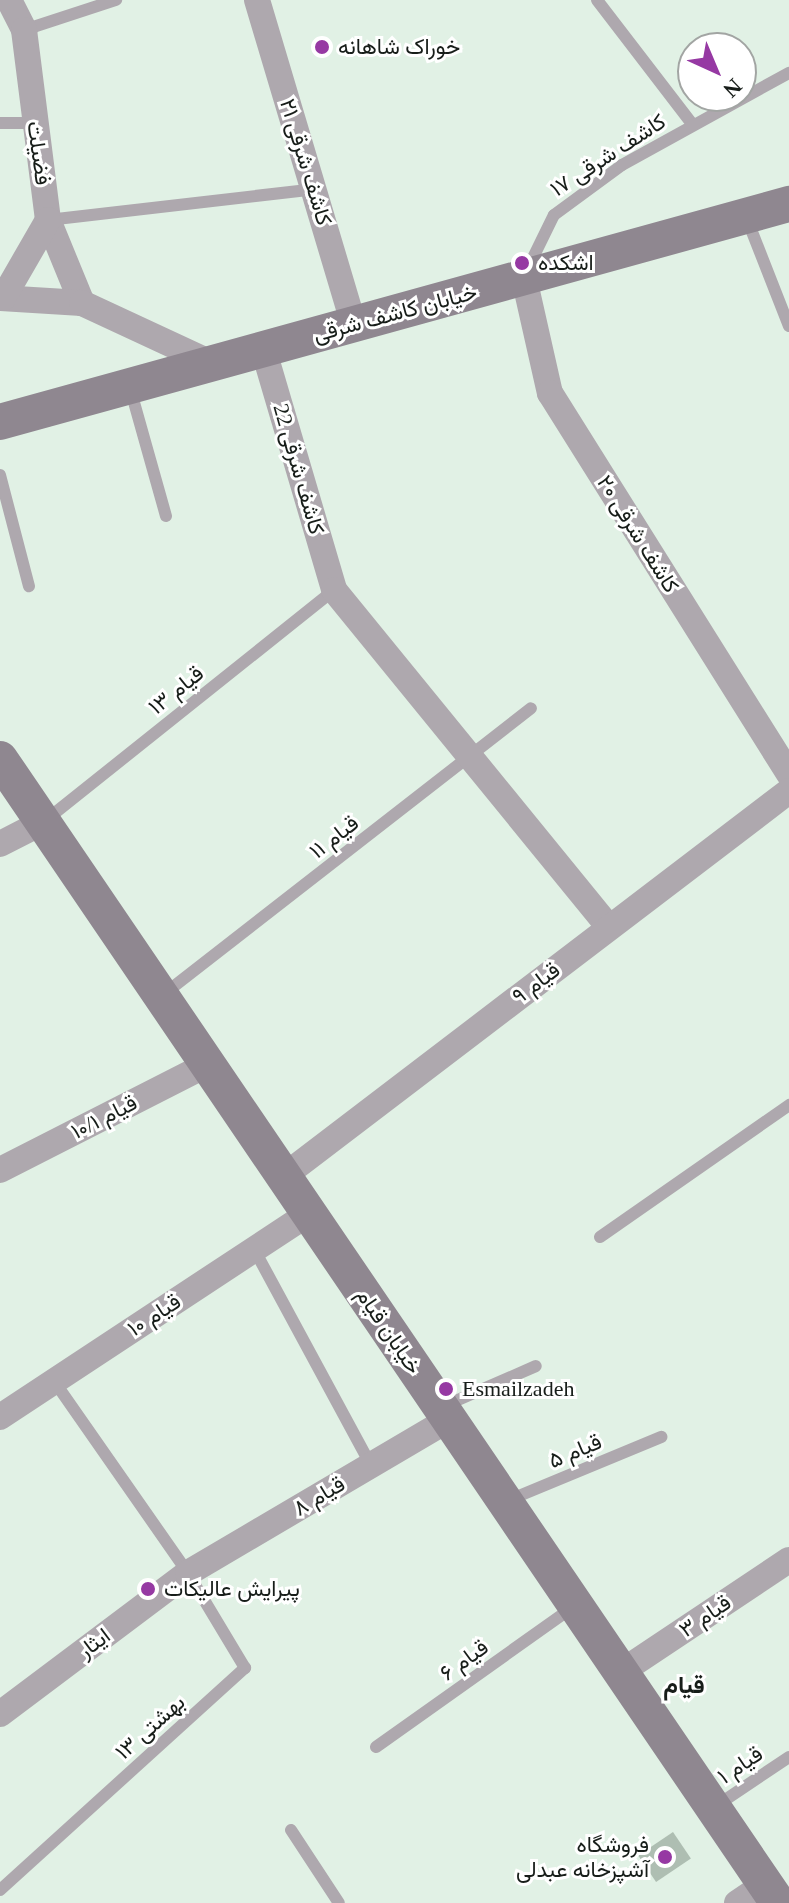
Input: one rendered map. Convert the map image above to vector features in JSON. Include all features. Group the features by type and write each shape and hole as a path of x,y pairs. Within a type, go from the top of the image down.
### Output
{"main road":[{"name":"خیابان کاشف شرقی","path":"0,422 789,204"},
{"name":"خیابان قیام","path":"0,759 713,1808 760,1897"}],"street":[{"name":"فضیلت","path":"9,0 24,30 48,220 82,303"},
{"name":"کاشف شرقی ۲۱","path":"257,0 354,325"},
{"path":"48,220 1,298 82,303 209,362"},
{"name":"کاشف شرقی ۲۰","path":"524,278 550,393 786,795"},
{"name":"کاشف شرقی 22","path":"263,348 334,590"},
{"path":"334,590 609,927"},
{"name":"قیام ۹","path":"284,1176 786,795"},
{"path":"0,844 43,822"},
{"name":"قیام ۱۰/۱","path":"0,1170 208,1064"},
{"name":"قیام ۱۰","path":"0,1417 309,1213"},
{"name":"قیام ۸","path":"188,1573 371,1465 445,1413"},
{"name":"قیام ۳","path":"621,1672 789,1560"},
{"name":"ایثار","path":"0,1714 188,1573"}],"lane":[{"path":"24,30 116,0"},
{"path":"597,0 692,124"},
{"name":"کاشف شرقی ۱۷","path":"524,278 554,215 692,124 789,73"},
{"path":"0,123 34,123"},
{"path":"48,220 314,189"},
{"path":"746,216 789,326"},
{"path":"129,385 166,516"},
{"path":"0,475 29,586"},
{"name":"قیام ۱۳","path":"43,822 334,590"},
{"name":"قیام ۱۱","path":"161,996 531,708"},
{"path":"600,1237 789,1105"},
{"path":"254,1249 371,1465"},
{"path":"445,1413 536,1366"},
{"path":"54,1381 188,1573"},
{"name":"قیام ۵","path":"506,1502 661,1437"},
{"name":"بهشتی ۱۳","path":"0,1890 245,1668 188,1573"},
{"name":"قیام ۶","path":"376,1747 575,1605"},
{"name":"قیام ۱","path":"713,1808 789,1757"},
{"path":"291,1830 339,1903"}],"building":[{"name":"فروشگاه آشپزخانه عبدلی","path":"673,1832 691,1859 656,1882 638,1855"}],"place":[{"name":"خوراک شاهانه","path":"322,47"},
{"name":"اشکده","path":"522,263"},
{"name":"Esmailzadeh","path":"446,1389"},
{"name":"پیرایش عالیکات","path":"148,1589"},
{"name":"فروشگاه آشپزخانه عبدلی","path":"665,1857"}],"district":[{"name":"قیام","path":"684,1686"}]}
